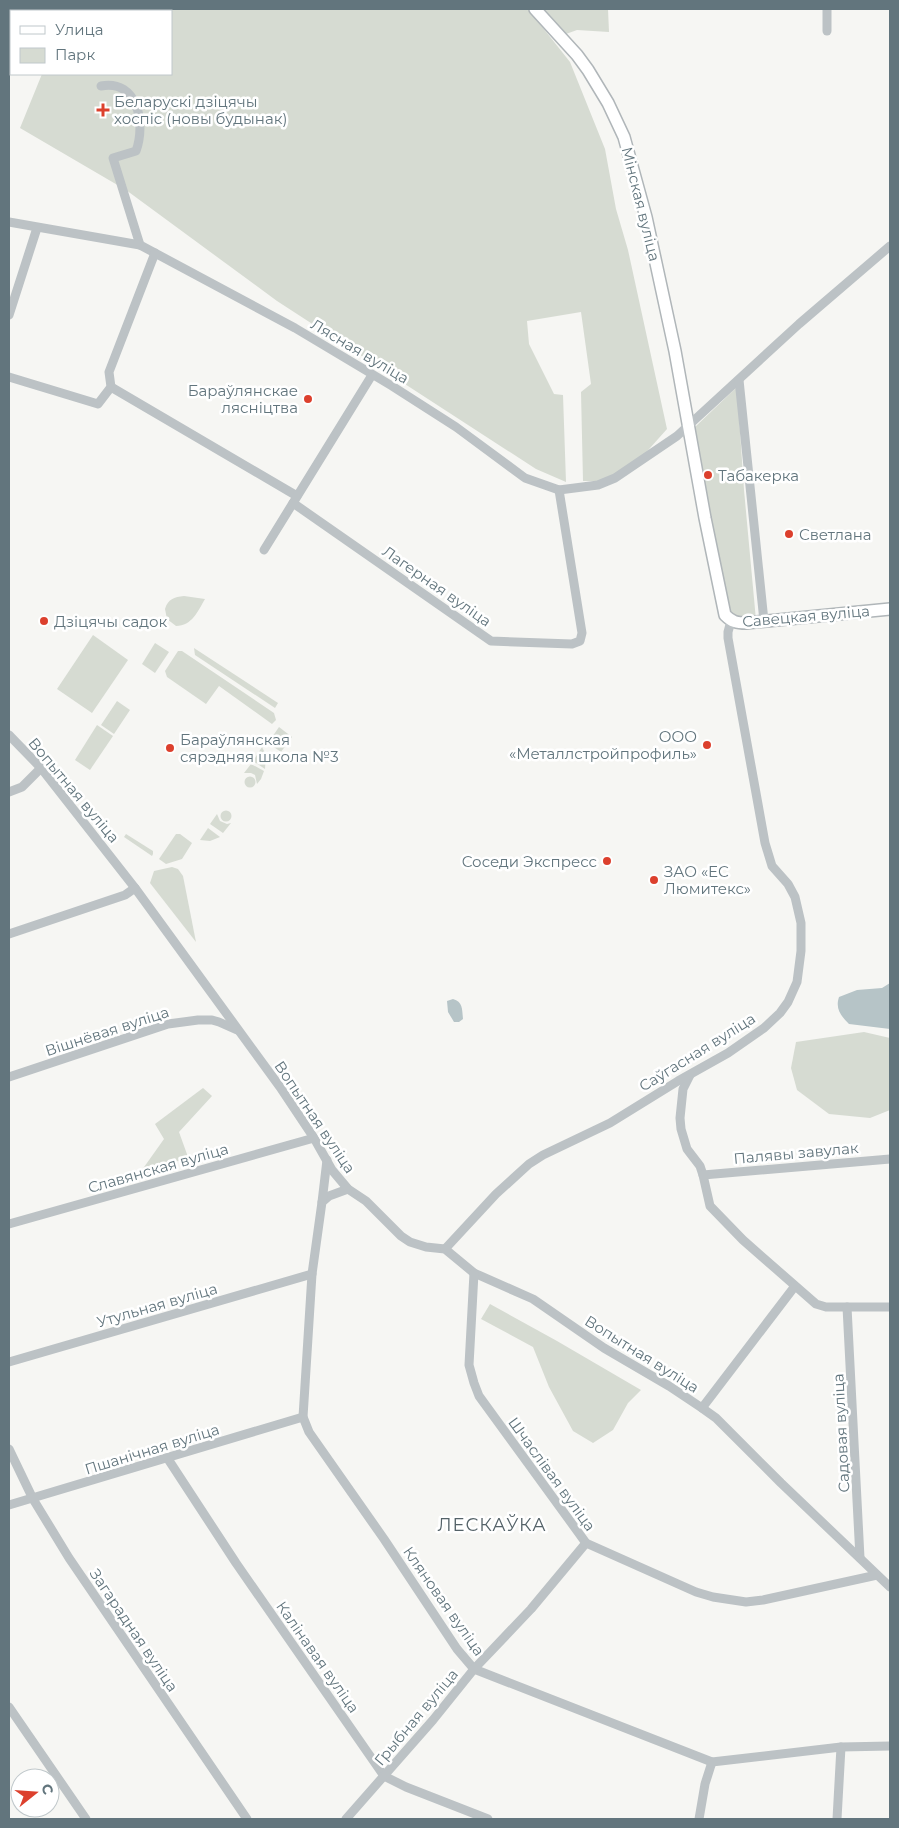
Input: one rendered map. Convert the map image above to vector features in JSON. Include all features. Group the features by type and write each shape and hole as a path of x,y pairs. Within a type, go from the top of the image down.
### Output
{"main road":[{"name":"Мінская вуліца","path":"535,9 588,70 608,102 624,137 646,217 675,351 705,518 728,618"},
{"name":"Савецкая вуліца","path":"728,618 738,623 764,622 890,608"}],"street":[{"path":"827,31 828,9"},
{"path":"101,86 112,85 124,90 137,108 140,140 136,150 113,158 140,245"},
{"name":"Лясная вуліца","path":"9,222 140,245 295,328 456,427 524,478 559,490"},
{"path":"9,315 37,228"},
{"path":"559,490 598,486 615,478 677,436 799,324 890,246"},
{"path":"9,376 98,404 111,387 109,372 155,253"},
{"path":"264,550 372,375"},
{"path":"739,380 764,622"},
{"name":"Лагерная вуліца","path":"111,387 295,500 491,640 572,644 580,641 582,633 559,490"},
{"name":"Саўгасная вуліца","path":"445,1249 522,1170 543,1156 610,1123 678,1081 734,1050 773,1020 791,997 799,970 801,934 798,910 792,890 772,866 765,843 728,638 728,618"},
{"name":"Вопытная вуліца","path":"9,735 41,768 135,888 178,950 242,1033 314,1138 327,1158 332,1170 348,1189 366,1201 401,1236 410,1242 426,1247 445,1249 474,1273 533,1299 604,1348 669,1386 716,1418 890,1587"},
{"path":"9,792 22,787 41,768"},
{"path":"9,934 125,895 135,888"},
{"name":"Вішнёвая вуліца","path":"9,1077 168,1024 212,1020 228,1025 242,1033"},
{"path":"690,1075 683,1089 680,1129 687,1150 700,1166 710,1206 743,1240 816,1304 826,1307 890,1307"},
{"name":"Славянская вуліца","path":"9,1224 314,1138"},
{"name":"Кляновая вуліца","path":"327,1158 312,1274 303,1417 308,1432 384,1538 457,1649 474,1669 712,1762 841,1747 890,1746"},
{"name":"Палявы завулак","path":"703,1175 890,1159"},
{"path":"322,1202 329,1196 348,1189"},
{"name":"Шчаслівая вуліца","path":"474,1273 469,1365 474,1383 485,1404 586,1543 696,1592 732,1601 763,1600 877,1575"},
{"name":"Утульная вуліца","path":"9,1362 312,1274"},
{"path":"702,1408 795,1286"},
{"name":"Садовая вуліца","path":"848,1307 860,1558"},
{"name":"Пшанічная вуліца","path":"9,1505 168,1459 303,1417"},
{"name":"Загарадная вуліца","path":"9,1449 33,1499 69,1558 247,1819"},
{"name":"Калінавая вуліца","path":"168,1459 242,1571 384,1776"},
{"name":"Грыбная вуліца","path":"346,1819 474,1669 531,1609 586,1543"},
{"path":"9,1707 86,1819"},
{"path":"837,1819 841,1747"},
{"path":"699,1819 705,1784 712,1762"},
{"path":"384,1776 488,1819"}],"green space":[{"path":"528,9 570,62 605,149 616,209 628,250 667,429 642,457 605,481 583,481 581,392 591,384 581,312 527,321 529,344 554,394 563,395 566,482 536,469 277,301 126,190 20,128 42,75 172,75 172,10 68,10"},
{"path":"543,9 608,9 609,32 577,30 566,34"},
{"path":"737,387 756,620 734,616 725,604 695,427"},
{"path":"184,596 205,599 190,621 176,626 167,619 165,609 172,599"},
{"path":"93,635 128,660 92,713 57,689"},
{"path":"155,643 169,652 155,673 142,664"},
{"path":"194,648 278,703 275,708 195,655"},
{"path":"178,651 182,651 274,713 276,720 272,724 219,686 206,704 167,677 165,671"},
{"path":"117,701 130,710 114,734 101,725"},
{"path":"97,725 113,736 90,770 75,760"},
{"path":"279,727 292,737 281,752 268,743"},
{"path":"262,747 266,755 265,769 253,761"},
{"path":"251,764 264,771 257,784 255,775 244,773"},
{"path":"250,776 256,782 250,788 244,782"},
{"path":"226,810 232,816 226,822 220,816"},
{"path":"217,814 220,821 227,824 231,823 223,833 210,824"},
{"path":"208,828 220,837 210,841 200,840"},
{"path":"126,834 153,851 152,856 124,837"},
{"path":"176,834 180,834 192,843 182,859 166,864 159,859"},
{"path":"172,867 178,869 183,876 196,942 150,883 154,871"},
{"path":"864,1032 890,1038 890,1110 870,1118 829,1114 797,1090 791,1068 796,1042"},
{"path":"203,1088 212,1096 179,1132 188,1157 137,1177 164,1139 155,1124"},
{"path":"490,1304 641,1390 628,1403 613,1430 593,1443 573,1431 549,1387 533,1347 481,1319"}],"shaded area":[{"path":"890,983 890,1029 849,1024 841,1015 838,1009 839,997 857,990 882,988"},
{"path":"453,999 459,1002 461,1006 463,1019 459,1022 454,1022 448,1012 447,1001"}],"place":[{"name":"Беларускі дзіцячы хоспіс (новы будынак)","path":"103,110"},
{"name":"Бараўлянскае лясніцтва","path":"308,399"},
{"name":"Табакерка","path":"708,475"},
{"name":"Светлана","path":"789,534"},
{"name":"Дзіцячы садок","path":"44,621"},
{"name":"ООО «Металлстройпрофиль»","path":"707,745"},
{"name":"Бараўлянская сярэдняя школа №3","path":"170,748"},
{"name":"Соседи Экспресс","path":"607,861"},
{"name":"ЗАО «ЕС Люмитекс»","path":"654,880"}],"district":[{"name":"ЛЕСКАЎКА","path":"492,1525"}]}
